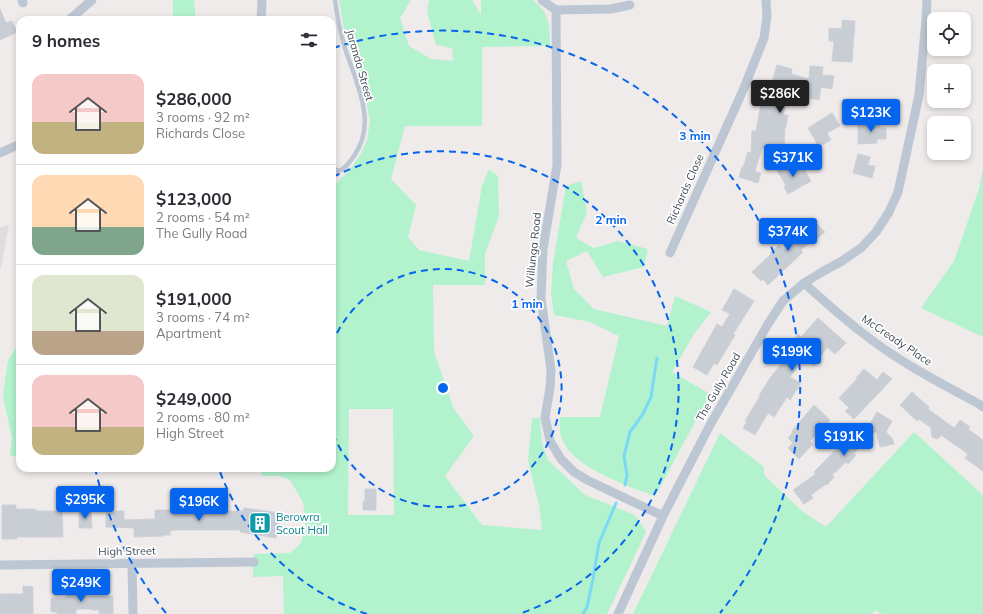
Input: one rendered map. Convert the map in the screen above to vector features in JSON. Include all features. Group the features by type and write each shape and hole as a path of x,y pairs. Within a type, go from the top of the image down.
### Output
{"street":[{"path":"74,16 92,0"},
{"path":"262,0 262,16"},
{"path":"542,0 556,10 611,9 630,5"},
{"name":"Richards Close","path":"670,253 744,88 764,38 767,16 766,0"},
{"name":"The Gully Road","path":"618,614 663,516 712,421 768,324 783,302 804,283 861,248 876,232 889,212 898,192 919,94 927,0"},
{"name":"Willunga Road","path":"556,10 556,165 543,249 541,298 551,370 550,388 545,418 550,440 561,459 574,472 587,480 663,516"},
{"path":"0,153 16,146"},
{"name":"McCready Place","path":"804,283 836,312 870,338 908,364 983,407"},
{"name":"High Street","path":"0,565 254,562"},
{"path":"132,563 133,614"}],"lane":[{"name":"Jaranda Street","path":"334,0 345,50 356,80 365,118 363,139 357,152 341,171 336,172"}],"shaded area":[{"path":"9,224 0,272 0,228"}],"green space":[{"path":"173,0 194,0 196,16 172,16"},
{"path":"339,0 411,0 400,18 409,46 431,59 453,61 452,48 436,45 427,11 429,0 472,0 481,15 481,0 533,0 539,5 546,15 550,32 550,46 482,47 482,126 405,126 391,179 416,205 408,237 419,250 469,261 482,186 489,169 498,176 499,216 485,254 485,285 433,285 434,352 454,409 474,436 445,476 482,525 542,530 539,505 528,461 532,418 540,418 542,443 548,460 585,495 635,515 646,532 607,614 284,614 283,576 253,577 254,554 290,553 301,543 306,526 303,502 290,480 279,476 263,476 260,472 336,472 336,183 352,167 362,152 367,140 370,120 363,87 349,49","holes":["349,409 393,409 394,515 348,515"]},
{"path":"983,168 983,337 921,308 954,261 979,189"},
{"path":"581,181 587,212 576,238 594,248 618,241 648,249 644,267 603,277 587,251 566,261 574,289 594,309 667,326 675,296 711,312 694,334 672,372 710,394 657,493 652,495 613,480 586,465 566,447 560,434 560,417 600,417 619,336 590,322 554,315 551,294 553,263 566,186"},
{"path":"16,348 16,456 10,456 12,438 3,396 8,360"},
{"path":"914,432 983,495 983,614 881,614 876,610 872,614 633,614 720,433 764,467 764,475 802,511 826,527"}],"building":[{"path":"0,9 6,23 12,21 16,32 0,40"},
{"path":"842,20 855,21 852,62 832,61 834,41 829,41 829,28 842,29"},
{"path":"777,65 792,69 791,74 809,79 810,66 823,67 822,75 834,76 832,89 821,87 819,100 806,98 807,89 790,85 783,115 788,115 785,127 784,148 762,148 755,171 761,173 758,183 739,177 748,152 751,153 752,131 756,131 762,99 767,100"},
{"path":"832,113 840,126 827,133 831,140 819,147 808,128"},
{"path":"880,123 880,128 886,128 886,139 877,139 877,143 858,144 858,124"},
{"path":"858,154 870,157 868,165 875,166 872,178 853,173"},
{"path":"789,163 795,173 803,168 811,181 788,194 784,187 786,185 777,171"},
{"path":"811,218 825,232 801,250 803,252 768,285 763,279 761,281 752,272 779,245 784,250 795,240 792,236 799,230 797,228"},
{"path":"734,289 754,301 733,334 735,335 717,365 714,363 707,375 693,367 717,324 722,327 730,314 722,310"},
{"path":"818,318 846,343 835,354 827,347 814,366 804,359 790,377 801,383 790,400 787,397 774,417 768,413 755,435 743,428 747,422 745,421 770,378 784,361 781,358 798,334 801,337"},
{"path":"864,369 877,380 883,372 892,379 854,419 845,411 849,408 839,398 857,379 856,378"},
{"path":"912,392 929,407 928,409 954,428 960,420 970,427 968,429 983,440 983,471 965,458 968,454 941,435 938,439 932,437 931,428 919,419 917,421 900,405"},
{"path":"814,405 830,420 810,441 813,444 799,459 788,448 793,443 788,438"},
{"path":"877,412 892,421 886,432 892,438 894,444 880,447 876,431 854,453 856,455 848,464 846,462 832,475 834,477 827,485 826,484 811,495 813,498 804,504 793,490 816,474 814,472 854,431 861,439"},
{"path":"365,489 376,489 376,510 363,510"},
{"path":"198,497 207,497 207,511 243,511 244,508 280,513 276,538 240,532 240,530 174,530 170,531 170,535 134,537 134,528 106,527 106,511 124,511 124,520 155,519 155,510 181,510 181,514 198,515"},
{"path":"2,505 16,505 16,509 36,509 36,511 62,511 63,537 17,537 17,539 2,539"},
{"path":"79,511 91,511 92,528 79,528"},
{"path":"23,586 33,587 33,614 0,614 0,594 23,594"},
{"path":"66,586 77,586 77,596 113,596 113,614 99,614 99,610 92,609 76,609 76,614 57,614 57,612 51,612 51,598 66,598"}],"waterway":[{"path":"625,485 627,475 624,456 630,432 643,414 651,397 657,358"},
{"path":"583,614 587,607 599,543 616,503"}],"place":[{"name":"Berowra Scout Hall","path":"260,523"}]}
